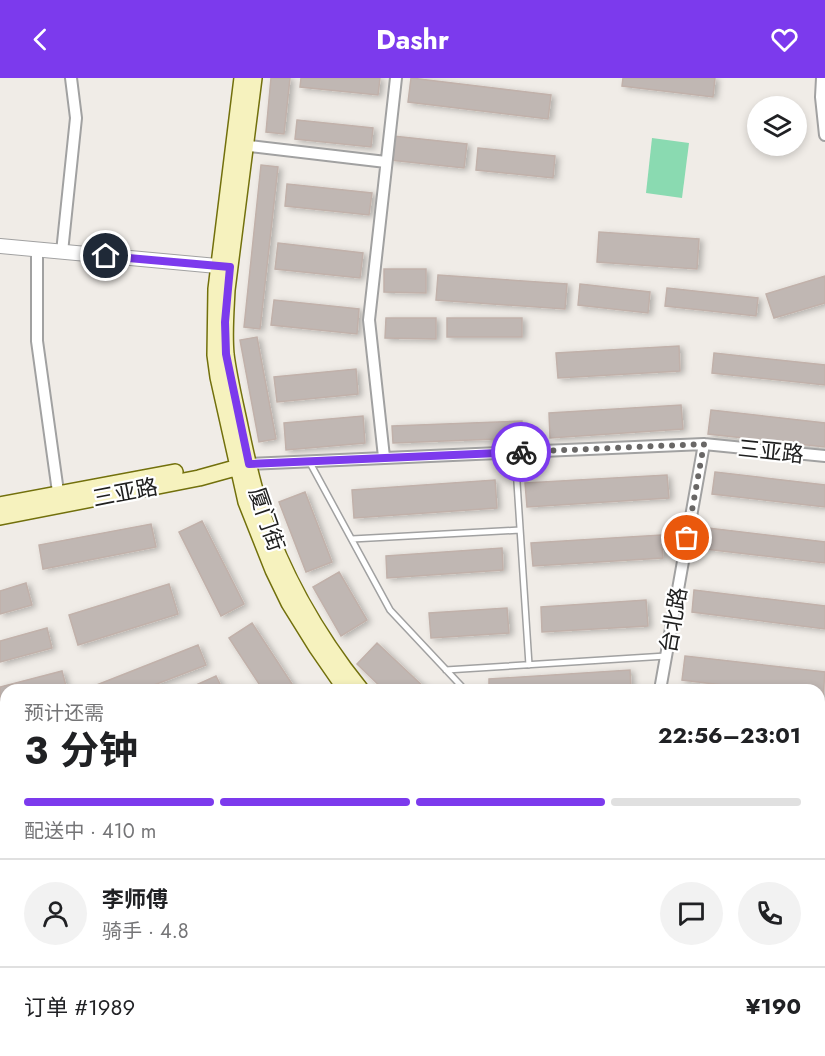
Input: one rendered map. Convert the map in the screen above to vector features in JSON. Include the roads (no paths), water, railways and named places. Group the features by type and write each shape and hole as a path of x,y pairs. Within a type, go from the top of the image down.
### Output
{"main road":[{"name":"厦门街","path":"242,78 239,144 224,266 226,354 246,502 273,570 300,621 342,684"},
{"name":"厦门街","path":"239,144 254,78"},
{"name":"厦门街","path":"241,465 299,597 357,684"},
{"name":"三亚路","path":"0,505 59,499 241,465"},
{"name":"三亚路","path":"0,517 59,499"}],"street":[{"path":"62,252 76,118 71,78"},
{"path":"384,457 369,320 396,78"},
{"path":"822,78 821,98 825,135"},
{"path":"239,144 386,162"},
{"path":"0,246 224,266"},
{"path":"37,249 37,341 59,499"},
{"name":"三亚路","path":"241,465 704,444 825,456"},
{"name":"台北路","path":"661,684 704,444"}],"lane":[{"path":"515,452 529,665"},
{"path":"309,461 390,610 459,684"},
{"path":"352,539 520,530"},
{"path":"446,670 666,656"}]}
